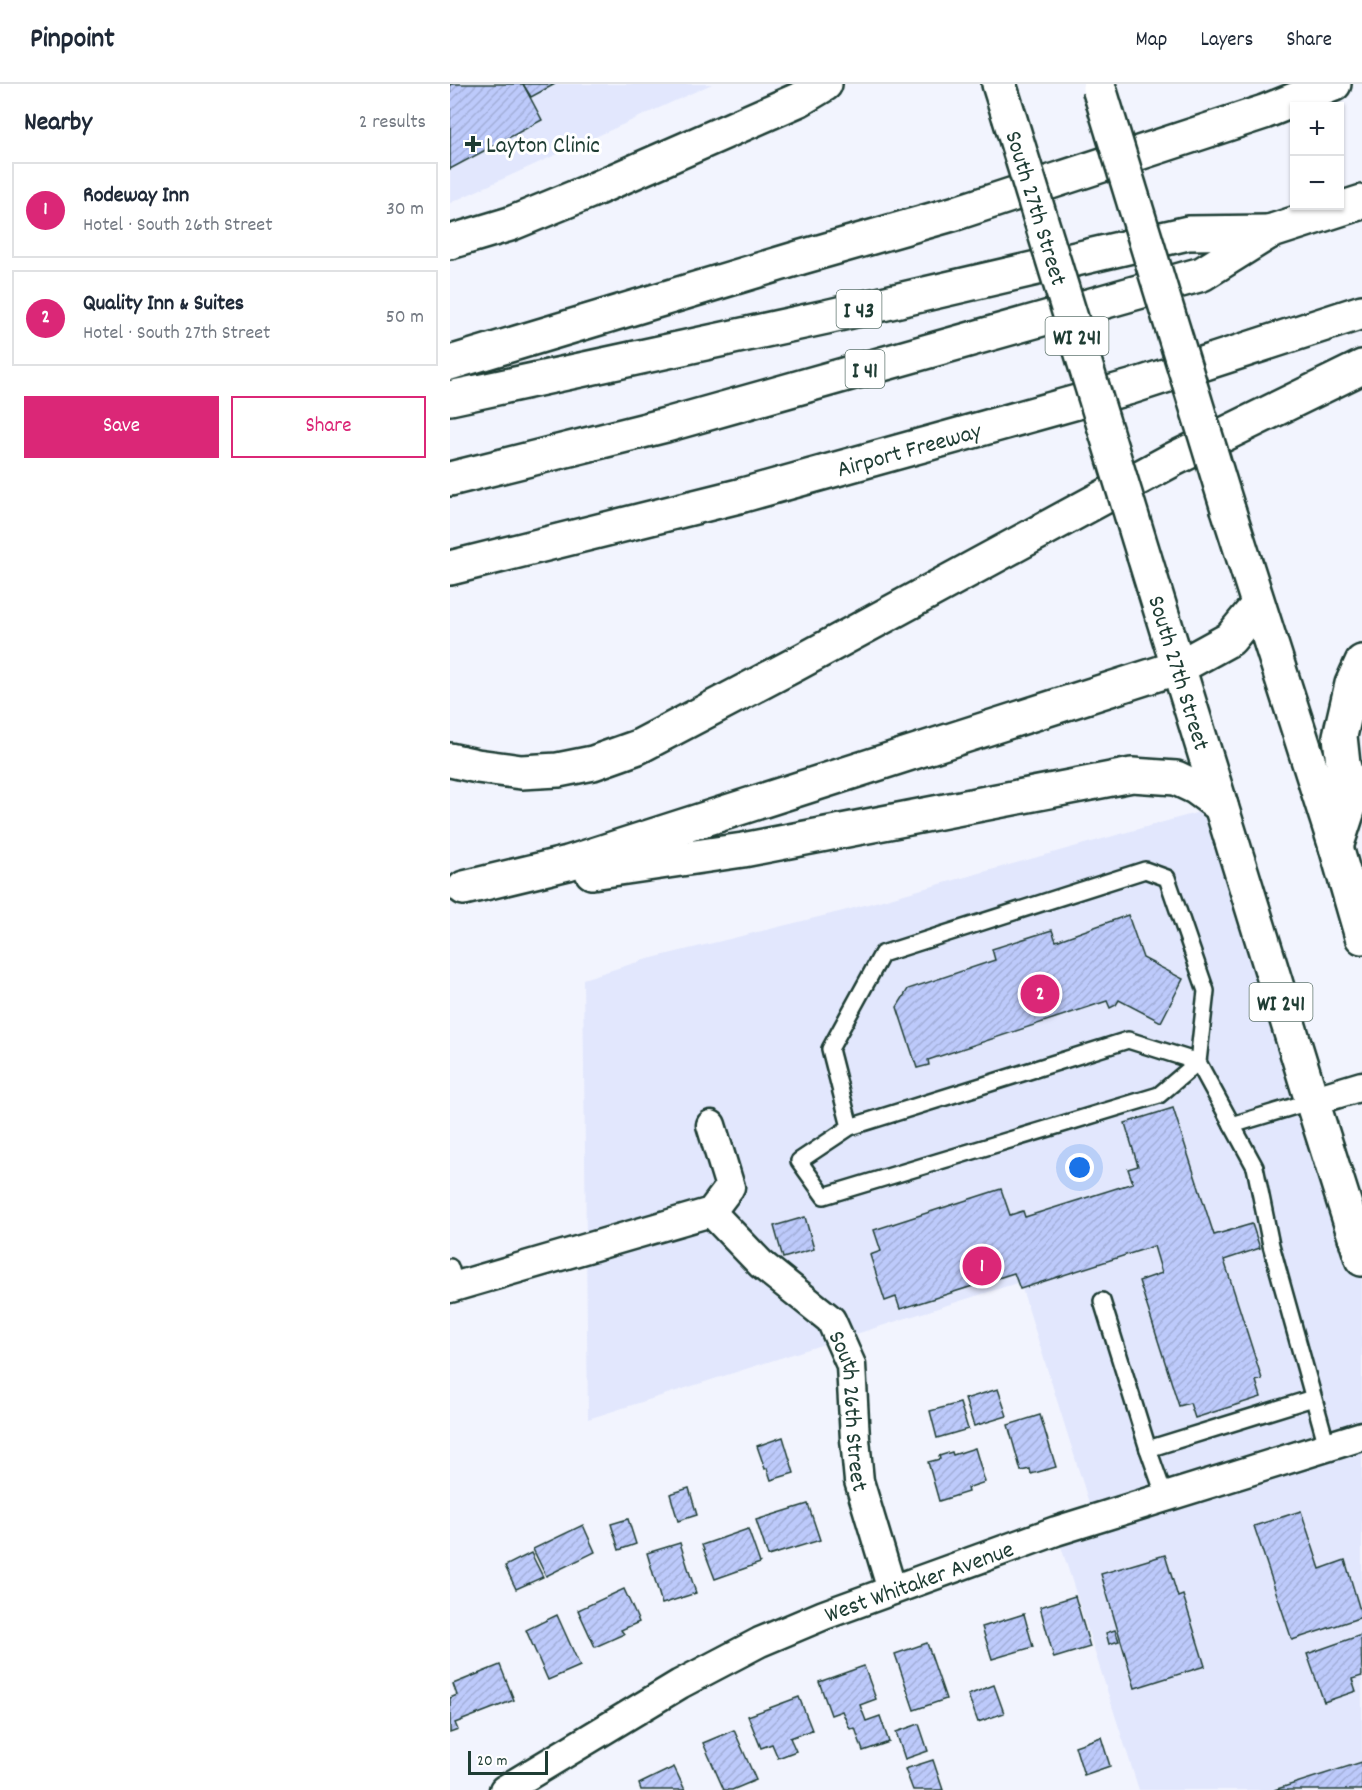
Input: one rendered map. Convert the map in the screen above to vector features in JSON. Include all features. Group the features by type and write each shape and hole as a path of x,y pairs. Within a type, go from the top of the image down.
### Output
{"main road":[{"path":"450,255 510,224 800,99 825,84"},
{"name":"South 27th Street","path":"999,84 1362,1259"},
{"path":"450,363 956,213 1264,112 1334,84"},
{"path":"1099,86 1362,937"},
{"name":"I 41","path":"450,479 666,425 1202,274 1269,232 1362,202"},
{"path":"450,242 510,224"},
{"name":"I 43","path":"450,398 826,317 1188,233 1269,232"},
{"name":"Airport Freeway","path":"450,568 743,495 1131,387 1362,312"},
{"path":"450,760 521,771 558,770 593,763 638,747 1172,460 1362,367"},
{"path":"457,888 568,863 1179,667 1230,639 1258,605"},
{"path":"1336,847 1352,798 1343,764 1340,736 1353,684 1362,662"},
{"path":"457,888 610,870 743,850 1132,775 1176,778 1195,787 1221,806"},
{"path":"1339,1186 1362,1234"}],"street":[{"path":"1312,1101 1362,1086"},
{"path":"452,1280 711,1212 730,1187 711,1125"},
{"name":"South 26th Street","path":"711,1212 761,1264 831,1320 851,1365 859,1481 892,1590"},
{"name":"West Whitaker Avenue","path":"504,1790 680,1684 760,1642 824,1615 1056,1531 1362,1436"}],"lane":[{"path":"850,1127 830,1049 882,954 1145,870 1167,878 1206,991 1198,1062 1255,1167 1271,1245 1327,1446"},
{"path":"1128,1040 1198,1062 1159,1095 824,1196 799,1161 850,1127 1128,1040"},
{"path":"1232,1125 1312,1101"},
{"path":"1102,1301 1148,1449 1166,1497"},
{"path":"1148,1449 1312,1398"}],"shaded area":[{"path":"450,84 712,84 450,203"},
{"path":"1221,806 1362,1259 1362,1790 1139,1790 1056,1531 1094,1519 1020,1282 588,1419 583,979 644,960 843,911"}],"building":[{"name":"Layton Clinic","path":"450,84 523,84 542,120 450,169"},
{"path":"523,84 555,84 531,97"},
{"path":"1128,915 1143,958 1183,979 1161,1022 1119,1000 1110,1008 1107,1001 928,1060 929,1065 917,1068 897,1007 908,989 995,960 992,949 1052,930 1056,941"},
{"path":"1173,1108 1214,1235 1252,1224 1260,1248 1224,1260 1262,1379 1256,1381 1261,1397 1195,1418 1190,1403 1179,1406 1139,1281 1162,1273 1154,1246 1020,1289 1014,1273 900,1309 896,1297 885,1301 870,1255 881,1251 874,1230 1001,1189 1010,1215 1023,1211 1025,1217 1133,1183 1128,1169 1138,1166 1125,1123"},
{"path":"805,1217 814,1249 783,1258 774,1226"},
{"path":"998,1389 1007,1416 974,1426 965,1399"},
{"path":"960,1403 968,1429 937,1438 930,1411"},
{"path":"1040,1415 1056,1467 1031,1474 1030,1469 1021,1471 1008,1425"},
{"path":"783,1437 794,1473 771,1480 757,1446"},
{"path":"975,1448 985,1482 967,1488 968,1492 939,1501 928,1462 940,1459 939,1456 952,1452 953,1455"},
{"path":"689,1488 697,1515 678,1521 670,1494"},
{"path":"808,1504 820,1540 768,1556 756,1520"},
{"path":"1301,1511 1320,1569 1345,1560 1362,1617 1292,1640 1254,1526"},
{"path":"628,1519 636,1544 619,1550 611,1524"},
{"path":"583,1525 595,1552 546,1576 533,1549"},
{"path":"748,1529 760,1563 715,1579 702,1545"},
{"path":"680,1543 696,1593 662,1604 647,1553"},
{"path":"531,1553 543,1577 516,1589 505,1566"},
{"path":"1165,1555 1178,1597 1183,1595 1205,1666 1135,1688 1101,1574"},
{"path":"624,1589 639,1622 621,1630 624,1634 595,1647 578,1610"},
{"path":"1075,1596 1090,1647 1054,1658 1040,1607"},
{"path":"1024,1614 1033,1647 992,1659 982,1627"},
{"path":"557,1615 580,1666 548,1680 526,1630"},
{"path":"1115,1630 1119,1641 1109,1644 1106,1633"},
{"path":"1361,1635 1362,1676 1352,1679 1356,1691 1324,1702 1307,1654"},
{"path":"927,1643 946,1699 914,1710 895,1654"},
{"path":"500,1665 514,1700 455,1723 458,1730 450,1733 450,1698 457,1695 453,1684"},
{"path":"864,1666 876,1699 860,1705 866,1721 880,1716 889,1742 863,1751 855,1728 850,1729 842,1711 831,1715 819,1682"},
{"path":"994,1685 1004,1713 978,1722 968,1695"},
{"path":"799,1697 812,1730 790,1738 796,1751 778,1758 772,1744 761,1748 748,1716"},
{"path":"919,1724 928,1751 905,1759 896,1732"},
{"path":"734,1730 756,1780 732,1790 724,1790 703,1743"},
{"path":"1101,1737 1110,1766 1084,1775 1075,1746"},
{"path":"933,1760 943,1790 913,1790 905,1769"},
{"path":"1362,1762 1362,1790 1274,1790"},
{"path":"674,1767 685,1790 641,1790 639,1784"}],"place":[{"name":"Layton Clinic","path":"473,144"},
{"name":"Quality Inn & Suites","path":"1040,994"},
{"name":"Rodeway Inn","path":"982,1266"}]}
